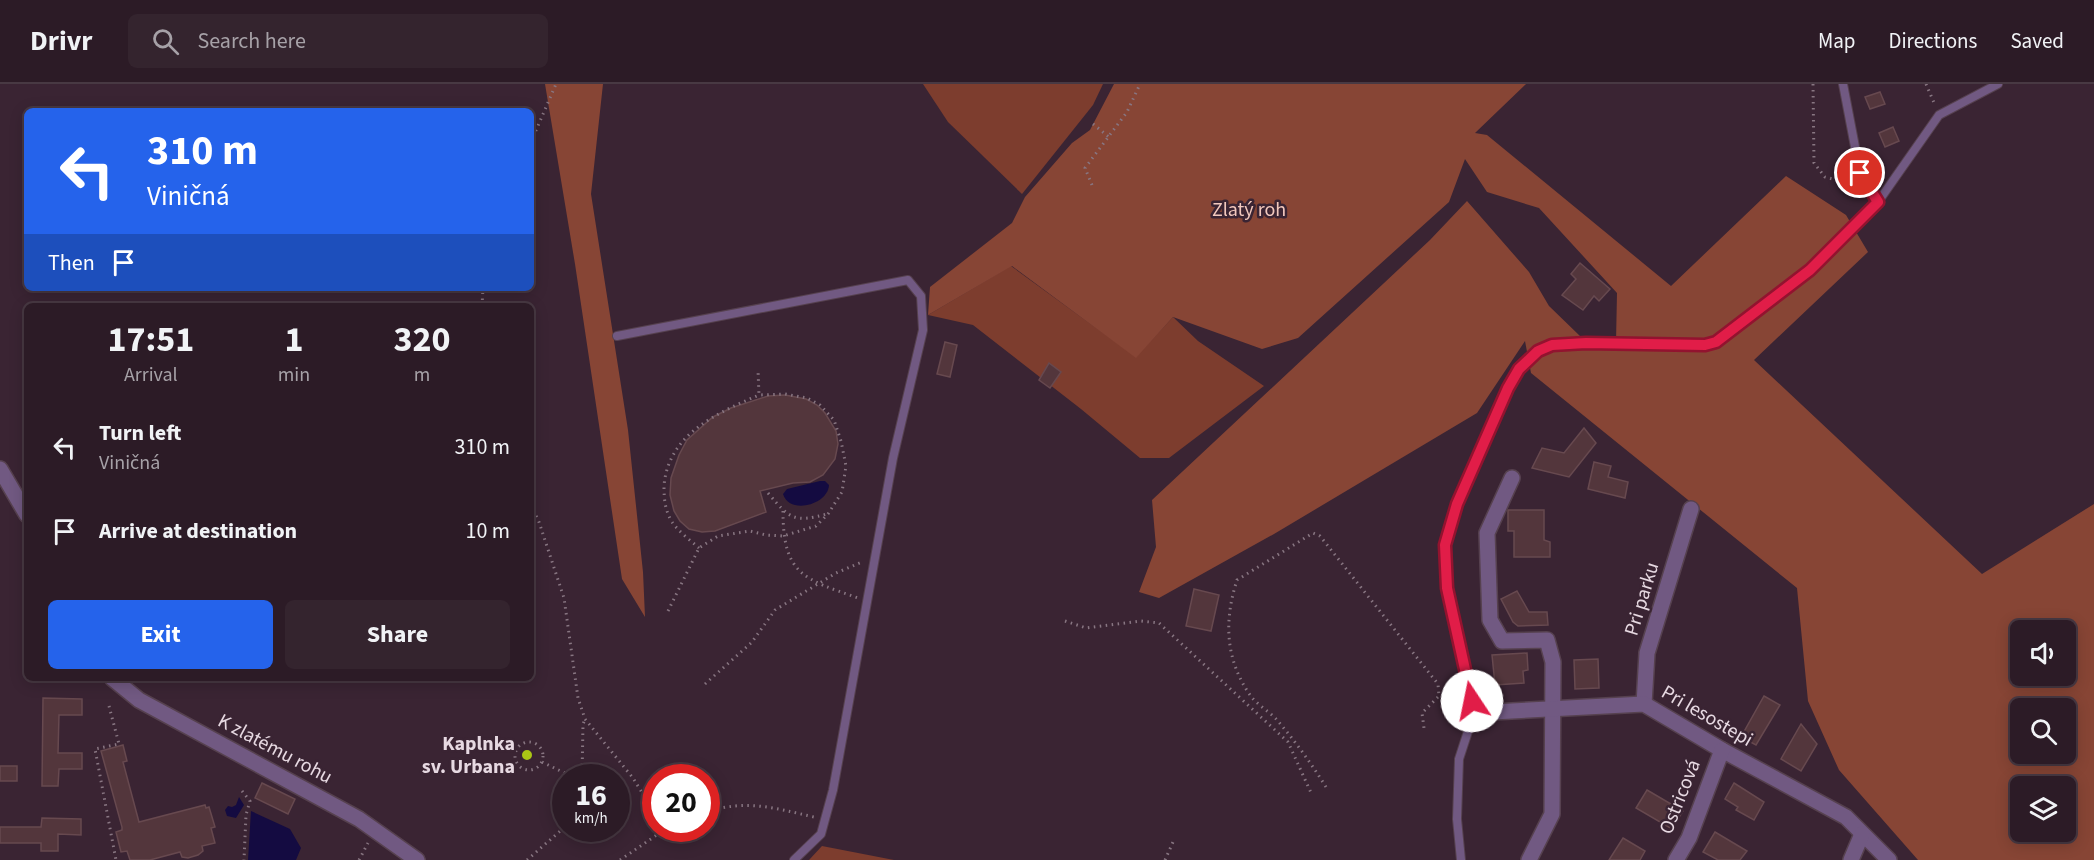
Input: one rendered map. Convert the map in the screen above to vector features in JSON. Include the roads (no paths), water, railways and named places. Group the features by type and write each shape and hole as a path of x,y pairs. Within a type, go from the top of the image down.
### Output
{"street":[{"path":"0,469 24,510"},
{"path":"1512,478 1487,533 1490,620 1502,641 1547,640 1553,662 1552,814 1529,860"},
{"name":"Pri parku","path":"1644,704 1647,653 1692,509"},
{"name":"K zlatému rohu","path":"116,681 140,700 359,819 417,860"},
{"name":"Pri lesostepi","path":"1474,713 1644,704 1722,750 1846,817 1889,860"},
{"name":"Ostricová","path":"1676,860 1689,838 1722,750"},
{"path":"1851,860 1862,834"}],"lane":[{"path":"1843,84 1860,173 1878,202"},
{"path":"1461,860 1457,819 1459,759 1474,713 1447,588 1445,545 1457,504 1508,388 1519,369 1538,351 1552,345 1586,343 1705,345 1716,342 1810,270 1878,202 1939,115 1998,84"},
{"path":"617,336 908,280 921,296 923,330 893,458 833,790 821,834 794,860"}],"place":[{"name":"Kaplnka sv. Urbana","path":"527,755"}],"park label":[{"name":"Zlatý roh","path":"1249,210"}]}
